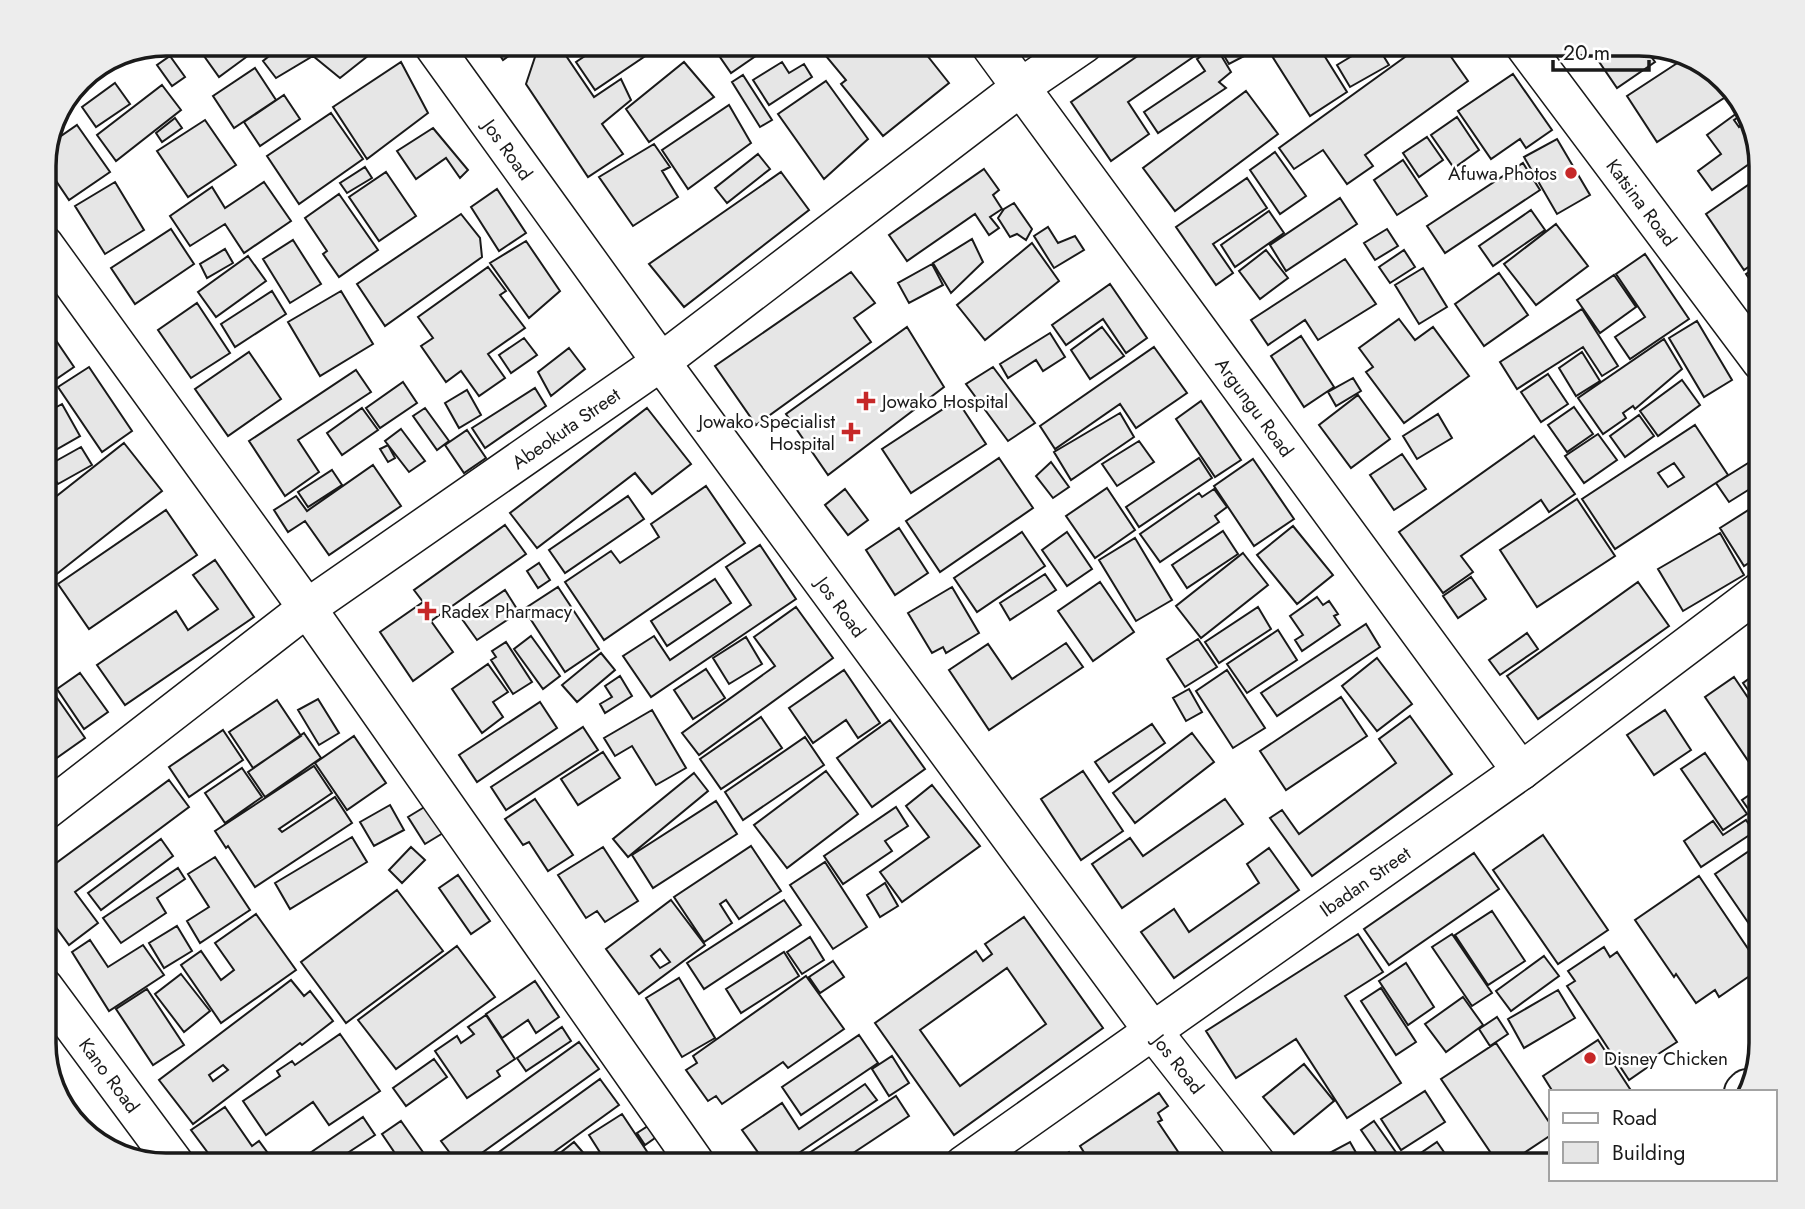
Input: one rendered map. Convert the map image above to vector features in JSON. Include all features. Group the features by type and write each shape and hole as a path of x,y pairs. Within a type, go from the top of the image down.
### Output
{"street":[{"name":"Jos Road","path":"441,56 1152,1030 1249,1153"},
{"name":"Argungu Road","path":"998,56 1521,771"},
{"name":"Abeokuta Street","path":"56,803 307,608 662,362 1021,87 1066,56"},
{"name":"Katsina Road","path":"1532,56 1749,346"},
{"path":"56,261 307,608 689,1153"},
{"name":"Ibadan Street","path":"979,1153 1521,771 1749,599"},
{"name":"Kano Road","path":"56,1003 167,1153"}],"building":[{"path":"170,56 185,77 172,86 157,65"},
{"path":"204,56 248,56 219,77"},
{"path":"269,56 313,56 276,78 263,61"},
{"path":"313,56 368,56 340,78"},
{"path":"535,56 566,56 594,97 621,79 631,100 602,124 623,154 588,177 526,84"},
{"path":"585,56 645,56 595,90 576,62"},
{"path":"719,56 756,56 731,73"},
{"path":"826,56 928,56 949,83 883,136 841,84 846,80"},
{"path":"1138,56 1195,56 1128,102 1149,134 1111,161 1071,102"},
{"path":"1202,56 1221,56 1231,72 1219,82 1226,88 1158,133 1144,112 1205,71 1197,59"},
{"path":"1224,56 1244,56 1229,64"},
{"path":"1272,56 1324,56 1347,92 1310,116"},
{"path":"1352,56 1383,56 1389,65 1350,87 1337,65"},
{"path":"1406,56 1450,56 1468,81 1365,155 1373,166 1347,184 1323,150 1294,169 1279,148"},
{"path":"1595,56 1652,57 1655,62 1617,88"},
{"path":"401,62 428,113 367,159 333,107"},
{"path":"684,62 714,97 649,142 626,109"},
{"path":"782,62 789,73 804,64 812,77 769,105 753,80"},
{"path":"1677,63 1700,74 1725,97 1657,142 1627,96"},
{"path":"255,68 276,100 234,128 213,96"},
{"path":"1513,74 1552,130 1526,148 1520,139 1491,159 1458,111"},
{"path":"743,75 772,120 760,127 732,82"},
{"path":"826,81 868,139 824,179 778,114"},
{"path":"115,83 130,104 96,127 82,107"},
{"path":"162,85 181,110 116,161 97,135"},
{"path":"1246,91 1278,134 1175,211 1143,168"},
{"path":"284,95 300,119 260,146 244,122"},
{"path":"729,105 751,143 688,189 662,150"},
{"path":"331,113 363,159 299,204 267,156"},
{"path":"1736,114 1738,118 1734,120 1739,127 1741,125 1748,151 1749,164 1712,190 1698,171 1721,154 1707,135"},
{"path":"1457,117 1479,150 1454,168 1431,135"},
{"path":"175,118 182,128 162,142 156,133"},
{"path":"205,120 236,165 188,197 157,151"},
{"path":"77,125 110,172 69,200 56,181 60,137"},
{"path":"433,128 468,170 460,178 446,158 416,179 397,151"},
{"path":"1427,137 1443,160 1419,177 1403,153"},
{"path":"1557,139 1590,195 1557,214 1524,157"},
{"path":"654,144 670,167 662,171 678,197 633,226 599,177"},
{"path":"1275,152 1306,196 1280,214 1250,170"},
{"path":"758,154 770,169 727,203 715,188"},
{"path":"1403,160 1427,196 1397,215 1374,180"},
{"path":"1523,163 1540,190 1445,253 1427,226"},
{"path":"365,167 372,178 347,193 340,183"},
{"path":"984,169 999,190 993,195 1002,209 990,217 999,228 989,235 975,214 907,261 889,235"},
{"path":"386,172 416,216 379,241 349,197"},
{"path":"781,172 809,210 684,307 649,264"},
{"path":"1247,178 1267,208 1213,244 1233,273 1216,285 1176,227"},
{"path":"115,182 144,230 105,254 75,206"},
{"path":"264,182 291,221 244,253 225,224 190,246 170,216 212,187 225,208"},
{"path":"1749,184 1749,266 1744,270 1706,214"},
{"path":"497,189 526,233 499,251 471,207"},
{"path":"339,194 378,250 339,277 323,254 327,251 305,218"},
{"path":"1340,198 1357,224 1286,271 1270,245"},
{"path":"1014,203 1032,229 1026,240 1017,234 1010,237 998,218 1004,209"},
{"path":"1531,210 1545,230 1493,266 1479,246"},
{"path":"1269,211 1284,233 1235,267 1221,245"},
{"path":"461,214 480,238 482,257 385,326 357,284"},
{"path":"1556,224 1588,266 1536,305 1504,264"},
{"path":"1048,227 1058,243 1075,236 1084,250 1054,268 1034,236"},
{"path":"171,229 194,264 135,304 111,268"},
{"path":"1387,229 1398,246 1375,260 1364,243"},
{"path":"972,239 983,262 951,293 933,263"},
{"path":"293,240 321,284 290,303 263,259"},
{"path":"526,241 560,291 529,318 490,263"},
{"path":"1032,243 1059,281 985,340 957,305"},
{"path":"225,249 233,263 207,278 200,264"},
{"path":"1266,250 1288,278 1260,299 1239,271"},
{"path":"1404,250 1415,267 1390,283 1379,267"},
{"path":"1645,254 1689,319 1630,359 1615,337 1645,317 1616,274"},
{"path":"248,256 266,281 216,317 198,292"},
{"path":"1345,259 1376,304 1318,340 1305,320 1268,345 1251,320"},
{"path":"932,264 943,285 909,303 898,283"},
{"path":"488,267 506,291 500,295 525,328 488,354 505,378 479,396 461,371 446,382 421,346 433,338 418,317"},
{"path":"1423,268 1447,307 1419,324 1395,285"},
{"path":"851,272 875,303 854,318 871,342 756,425 715,366"},
{"path":"1499,273 1528,315 1484,346 1455,304"},
{"path":"1614,275 1636,307 1600,333 1577,300"},
{"path":"1110,284 1147,338 1126,353 1103,319 1066,345 1052,325"},
{"path":"272,291 286,314 235,347 221,324"},
{"path":"341,291 373,344 320,376 288,322"},
{"path":"197,303 230,353 191,378 158,330"},
{"path":"1582,309 1618,366 1602,376 1583,347 1517,389 1500,362"},
{"path":"1399,319 1415,340 1433,327 1469,376 1404,423 1366,372 1373,367 1359,348"},
{"path":"1697,321 1732,380 1704,397 1669,338"},
{"name":"Jowako Hospital","path":"907,327 944,387 828,475 786,414"},
{"path":"1102,327 1124,356 1090,379 1071,350"},
{"path":"1050,333 1065,357 1043,371 1036,360 1008,378 1000,364"},
{"path":"1301,336 1334,387 1304,407 1271,356"},
{"path":"524,338 537,355 511,373 499,355"},
{"path":"1664,339 1682,369 1635,409 1633,406 1623,413 1626,418 1603,434 1578,398"},
{"path":"56,340 74,367 56,379"},
{"path":"1154,347 1187,393 1136,428 1120,404 1055,449 1040,426"},
{"path":"569,348 585,369 551,396 538,372"},
{"path":"249,352 281,399 228,436 195,389"},
{"path":"1582,352 1600,381 1576,396 1559,368"},
{"path":"89,367 132,431 102,452 58,387"},
{"path":"993,367 1035,423 1008,441 966,384"},
{"path":"356,370 371,392 298,440 319,472 285,496 249,441"},
{"path":"1548,374 1568,404 1541,422 1521,392"},
{"path":"1353,378 1361,391 1336,406 1328,392"},
{"path":"1682,380 1700,405 1658,436 1640,411"},
{"path":"403,382 417,403 380,428 366,408"},
{"path":"535,388 546,406 485,448 472,428"},
{"path":"467,390 481,415 459,428 445,403"},
{"path":"1358,395 1390,439 1351,468 1319,425"},
{"path":"957,400 986,444 911,493 882,449"},
{"path":"1201,401 1241,460 1215,477 1176,419"},
{"path":"62,404 80,436 56,450 56,407"},
{"path":"1574,407 1593,434 1567,452 1548,425"},
{"path":"362,408 378,430 342,455 327,433"},
{"path":"425,408 449,441 437,450 413,416"},
{"path":"647,408 691,464 652,494 635,473 537,548 510,513"},
{"path":"1120,413 1134,437 1071,480 1054,452"},
{"path":"1438,414 1452,438 1417,459 1403,436"},
{"path":"1639,415 1654,436 1625,457 1610,436"},
{"path":"1695,425 1728,475 1615,549 1582,499","holes":["1674,463 1684,477 1668,487 1658,473"]},
{"path":"401,429 425,461 409,472 385,441"},
{"path":"467,430 486,458 464,473 445,445"},
{"path":"1598,434 1617,460 1584,483 1565,456"},
{"path":"1534,436 1575,494 1549,512 1541,500 1461,556 1473,572 1443,593 1399,532"},
{"path":"1139,441 1154,462 1117,486 1102,464"},
{"path":"124,443 162,491 56,575 56,497"},
{"path":"388,445 395,458 388,462 380,449"},
{"path":"81,447 92,465 58,484 56,461"},
{"path":"1402,454 1426,489 1394,510 1370,475"},
{"path":"999,458 1033,508 940,572 906,521"},
{"path":"1199,458 1212,478 1139,527 1126,507"},
{"path":"1253,459 1294,519 1254,546 1214,486"},
{"path":"1051,462 1069,487 1053,498 1036,476"},
{"path":"1749,462 1749,490 1729,502 1716,483"},
{"path":"373,465 401,506 329,555 305,521 288,532 274,510 296,496 307,511"},
{"path":"332,470 342,485 308,507 298,492"},
{"path":"706,486 745,543 604,640 565,582 611,551 620,563 659,537 651,524"},
{"path":"1107,488 1135,530 1095,558 1066,516"},
{"path":"845,489 868,520 848,535 825,505"},
{"path":"1214,489 1227,507 1215,516 1219,522 1160,562 1140,534 1199,493 1202,497"},
{"path":"628,496 644,519 565,573 549,550"},
{"path":"1577,499 1615,556 1537,607 1500,550"},
{"path":"166,510 197,555 89,629 58,584"},
{"path":"1749,510 1749,563 1744,566 1720,528"},
{"name":"Radex Pharmacy","path":"505,525 526,554 431,621 453,652 413,681 380,632 423,602 414,590"},
{"path":"1293,526 1333,575 1297,604 1257,555"},
{"path":"899,528 928,573 895,595 866,550"},
{"path":"1223,531 1238,554 1187,588 1172,565"},
{"path":"1022,532 1045,566 977,612 954,578"},
{"path":"1067,532 1092,569 1067,586 1042,550"},
{"path":"1720,533 1744,575 1683,611 1658,569"},
{"path":"1135,538 1172,600 1136,621 1099,560"},
{"path":"760,545 796,599 651,697 623,656 654,636 670,660 751,605 726,567"},
{"path":"1243,553 1268,585 1201,638 1176,606"},
{"path":"215,560 254,617 125,705 97,665 176,611 188,630 218,609 193,575"},
{"path":"539,563 550,580 538,588 527,571"},
{"path":"1045,574 1056,590 1010,620 1000,603"},
{"path":"1471,577 1486,599 1458,618 1443,596"},
{"path":"715,579 731,603 667,646 651,621"},
{"path":"1100,582 1134,632 1093,661 1058,611"},
{"path":"1638,582 1669,626 1538,719 1507,676"},
{"path":"558,587 599,649 565,672 524,609"},
{"path":"952,587 979,633 946,653 943,647 932,653 908,613"},
{"path":"505,590 517,609 508,616 510,618 477,640 462,619"},
{"path":"1317,597 1323,605 1329,601 1338,614 1334,616 1340,625 1302,651 1295,640 1303,635 1290,616"},
{"path":"796,607 833,658 699,755 682,733 775,666 754,637"},
{"path":"1258,607 1271,629 1219,663 1205,642"},
{"path":"1366,624 1380,647 1277,716 1261,693"},
{"path":"1278,630 1297,660 1247,693 1227,664"},
{"path":"1527,633 1538,649 1500,675 1489,660"},
{"path":"531,636 560,676 543,689 514,649"},
{"path":"746,637 762,664 729,684 713,658"},
{"path":"1198,639 1217,667 1185,687 1167,659"},
{"path":"506,642 532,682 513,694 491,660 496,657 492,651"},
{"path":"1066,643 1083,667 989,730 949,670 988,644 1012,679"},
{"path":"601,653 615,670 577,702 562,685"},
{"path":"1377,658 1412,704 1377,731 1342,686"},
{"path":"488,664 508,692 493,702 503,717 482,733 452,689"},
{"path":"706,669 725,698 693,719 674,690"},
{"path":"844,670 880,723 858,738 846,720 813,743 789,708"},
{"path":"1227,670 1265,728 1233,748 1196,691"},
{"path":"80,673 108,712 84,729 57,689"},
{"path":"620,676 632,696 605,713 600,704 612,697 605,686"},
{"path":"1734,677 1749,699 1749,762 1705,697"},
{"path":"1749,679 1749,692 1743,683"},
{"path":"1189,689 1202,712 1186,721 1173,698"},
{"path":"56,696 85,738 56,759"},
{"path":"1341,697 1367,736 1286,790 1260,751"},
{"path":"318,699 339,733 319,745 298,710"},
{"path":"277,700 301,736 253,768 229,732"},
{"path":"540,702 557,728 477,782 459,755"},
{"path":"652,710 686,768 656,785 632,746 615,756 604,738"},
{"path":"1665,710 1691,750 1654,775 1627,735"},
{"path":"1410,716 1452,774 1312,876 1270,818 1282,810 1299,834 1396,763 1379,739"},
{"path":"761,717 782,748 721,789 700,759"},
{"path":"890,720 925,769 872,807 837,758"},
{"path":"1152,724 1165,743 1109,782 1095,762"},
{"path":"583,727 598,750 506,810 491,787"},
{"path":"223,730 243,760 189,797 169,767"},
{"path":"304,733 321,758 265,797 248,772"},
{"path":"1192,733 1214,762 1135,823 1113,793"},
{"path":"354,736 386,783 347,810 315,763"},
{"path":"805,737 824,765 743,820 725,792"},
{"path":"603,752 620,778 578,805 561,779"},
{"path":"1705,753 1747,814 1723,830 1681,769"},
{"path":"314,766 332,793 279,829 282,832 335,797 352,823 255,887 215,831"},
{"path":"242,768 262,797 225,823 205,793"},
{"path":"826,771 858,814 787,868 754,825"},
{"path":"1083,771 1123,831 1081,860 1041,799"},
{"path":"694,773 708,791 628,857 613,839"},
{"path":"169,780 189,807 75,892 98,923 69,945 56,927 56,863"},
{"path":"932,785 980,846 902,902 880,872 929,837 906,806"},
{"path":"1749,795 1749,810 1742,800"},
{"path":"535,799 573,855 548,871 529,842 523,845 505,819"},
{"path":"1225,799 1243,824 1122,908 1092,864 1130,838 1143,856"},
{"path":"716,801 737,834 653,888 632,855"},
{"path":"431,803 448,830 425,844 408,817"},
{"path":"390,805 404,830 374,846 360,822"},
{"path":"896,807 908,826 885,841 892,851 843,884 824,856"},
{"path":"1746,820 1749,824 1749,835 1701,867 1684,841 1713,821 1723,835"},
{"path":"1543,835 1608,930 1558,964 1493,870"},
{"path":"352,837 367,862 290,909 275,883"},
{"path":"161,839 173,856 101,910 88,893"},
{"path":"751,846 781,891 739,919 726,900 720,904 732,923 704,942 674,897"},
{"path":"411,847 425,860 402,883 389,870"},
{"path":"603,847 638,901 605,922 597,911 586,918 558,875"},
{"path":"1269,848 1299,890 1174,978 1141,932 1174,909 1189,932 1259,883 1247,864"},
{"path":"1749,851 1749,924 1715,874"},
{"path":"1474,853 1499,889 1389,965 1364,929"},
{"path":"215,857 250,910 200,943 187,921 209,907 188,874"},
{"path":"825,862 867,927 833,949 790,885"},
{"path":"178,868 185,879 157,898 166,913 121,943 103,918"},
{"path":"458,875 490,921 471,934 439,888"},
{"path":"1699,876 1749,950 1749,976 1719,997 1715,990 1696,1003 1676,974 1674,977 1635,920"},
{"path":"885,883 898,906 880,917 867,895"},
{"path":"397,890 443,951 346,1023 301,962"},
{"path":"671,900 705,945 639,994 606,949","holes":["660,949 670,962 660,968 651,956"]},
{"path":"784,900 801,925 704,989 687,963"},
{"path":"1492,911 1525,961 1488,985 1455,935"},
{"path":"256,914 296,970 221,1023 181,965 201,951 221,980 234,970 215,943"},
{"path":"1024,917 1103,1028 954,1135 875,1023 976,951 983,961 992,954 985,944","holes":["1007,968 1046,1024 960,1086 920,1030"]},
{"path":"177,926 192,951 164,968 149,943"},
{"path":"1358,934 1383,972 1345,996 1401,1083 1347,1118 1296,1039 1236,1078 1206,1031"},
{"path":"1452,934 1492,993 1472,1006 1432,947"},
{"path":"810,937 824,960 802,974 787,952"},
{"path":"90,940 108,967 143,945 164,975 109,1011 72,952"},
{"path":"457,946 495,997 396,1069 358,1020"},
{"path":"1604,947 1610,957 1617,952 1677,1042 1652,1058 1655,1062 1629,1080 1567,986 1575,981 1568,971"},
{"path":"784,952 799,976 741,1013 726,989"},
{"path":"1544,956 1559,976 1511,1011 1496,991"},
{"path":"833,961 844,977 820,993 809,977"},
{"path":"1406,963 1434,1007 1408,1025 1379,981"},
{"path":"181,974 210,1011 184,1032 155,994"},
{"path":"806,976 844,1029 788,1068 783,1062 722,1104 716,1096 708,1101 686,1070 697,1063 693,1056"},
{"path":"679,978 715,1038 682,1057 646,998"},
{"path":"291,980 304,996 310,991 333,1021 193,1124 159,1080","holes":["223,1065 228,1070 213,1081 209,1075"]},
{"path":"535,981 559,1017 536,1033 528,1020 502,1038 486,1014"},
{"path":"1381,988 1416,1042 1396,1055 1361,1001"},
{"path":"147,989 184,1045 153,1065 116,1009"},
{"path":"1558,990 1575,1018 1524,1048 1508,1019"},
{"path":"1463,997 1483,1025 1446,1052 1425,1024"},
{"path":"486,1015 515,1059 497,1071 500,1076 467,1098 435,1051 457,1036 461,1043 474,1034 468,1027"},
{"path":"1497,1017 1508,1034 1490,1046 1479,1029"},
{"path":"562,1027 571,1041 526,1071 517,1058"},
{"path":"340,1034 380,1091 329,1125 313,1102 266,1135 243,1101 280,1076 277,1071 292,1061 295,1065"},
{"path":"859,1035 878,1063 801,1115 782,1087"},
{"name":"Disney Chicken","path":"1598,1040 1631,1090 1552,1090 1543,1076"},
{"path":"579,1042 599,1069 482,1153 450,1153 441,1141"},
{"path":"1496,1043 1549,1122 1549,1136 1524,1153 1491,1153 1441,1079"},
{"path":"892,1056 909,1083 889,1096 872,1069"},
{"path":"434,1059 447,1077 406,1106 393,1088"},
{"path":"1304,1064 1334,1101 1294,1134 1263,1097"},
{"path":"600,1079 619,1105 553,1153 498,1153"},
{"path":"865,1084 877,1100 799,1153 758,1153 742,1130 782,1103 799,1129"},
{"path":"1425,1091 1445,1122 1401,1150 1381,1119"},
{"path":"1159,1093 1168,1106 1158,1113 1162,1120 1158,1122 1179,1153 1084,1153 1080,1146"},
{"path":"896,1096 909,1116 853,1153 809,1153"},
{"path":"225,1107 252,1146 259,1141 268,1153 208,1153 191,1130"},
{"path":"622,1114 648,1153 600,1153 589,1135"},
{"path":"363,1117 375,1135 347,1153 310,1153"},
{"path":"401,1121 424,1153 395,1153 382,1134"},
{"path":"1374,1121 1397,1153 1377,1153 1361,1130"},
{"path":"648,1126 655,1138 645,1145 637,1133"},
{"path":"574,1142 584,1153 560,1153"},
{"path":"1350,1142 1356,1153 1329,1153"},
{"path":"1437,1142 1445,1153 1421,1153"}],"place":[{"name":"Afuwa Photos","path":"1571,173"},
{"name":"Jowako Hospital","path":"866,401"},
{"name":"Jowako Specialist Hospital","path":"851,432"},
{"name":"Radex Pharmacy","path":"427,611"},
{"name":"Disney Chicken","path":"1590,1058"}]}
